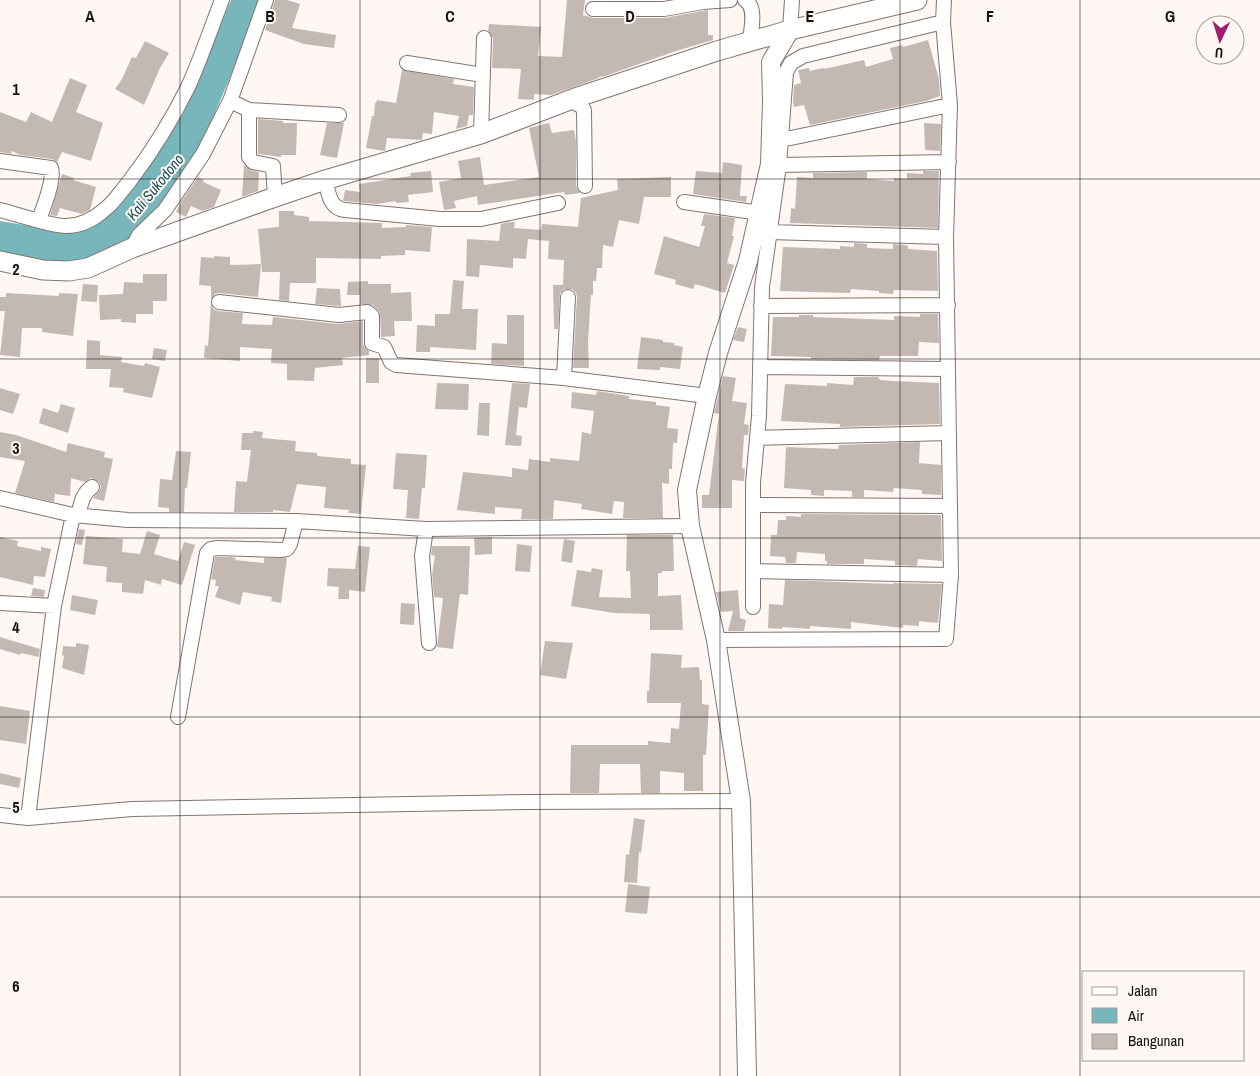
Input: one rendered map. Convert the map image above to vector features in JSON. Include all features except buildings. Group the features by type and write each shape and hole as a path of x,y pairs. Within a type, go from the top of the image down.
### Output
{"main road":[{"path":"0,261 43,270 69,271 88,268 132,248 275,197 325,180 481,134 575,98 750,41 917,0"}],"street":[{"path":"0,210 66,226 82,223 106,209 119,195 158,139 185,92 222,0"},
{"path":"132,248 139,235 165,210 203,154 230,100 266,0"},
{"path":"593,9 664,9 703,2 730,0"},
{"path":"745,0 750,3 752,10 750,41 776,69 780,140 779,165 762,286 757,438 753,483 753,607"},
{"path":"746,1076 741,801 716,640 703,576 690,526 687,490 718,353 748,261 760,213 770,164 776,69 790,30 792,0"},
{"path":"716,640 946,639 951,575 946,237 950,105 943,22 944,0"},
{"path":"776,69 803,56 943,22"},
{"path":"481,134 484,38"},
{"path":"408,63 483,75"},
{"path":"575,98 577,104 584,110 585,186"},
{"path":"230,100 249,110 339,115"},
{"path":"780,140 950,105"},
{"path":"249,110 249,157 253,162 272,166 275,197"},
{"path":"0,160 51,168 51,181 39,220"},
{"path":"779,165 949,162"},
{"path":"325,180 332,204 338,209 345,210 440,219 481,219 558,203"},
{"path":"684,202 760,213"},
{"path":"769,232 946,237"},
{"path":"564,378 568,297"},
{"path":"219,302 338,315 367,312 372,316 372,343 384,347 391,362 396,366 564,378 707,396"},
{"path":"761,306 948,304"},
{"path":"760,367 947,369"},
{"path":"757,438 949,433"},
{"path":"28,818 54,606 75,516 86,491 92,487"},
{"path":"0,498 75,516 128,520 296,521 426,529 690,526"},
{"path":"753,505 950,506"},
{"path":"178,717 207,553 211,549 218,548 287,549 296,521"},
{"path":"426,529 422,556 429,643"},
{"path":"753,571 951,575"},
{"path":"0,603 54,606"},
{"path":"0,815 28,818 132,808 741,801"}],"water":[{"name":"Kali Sukodono","path":"231,0 260,0 210,125 164,205 134,239 79,264 0,257 0,221 66,232 104,219 183,114"}]}
